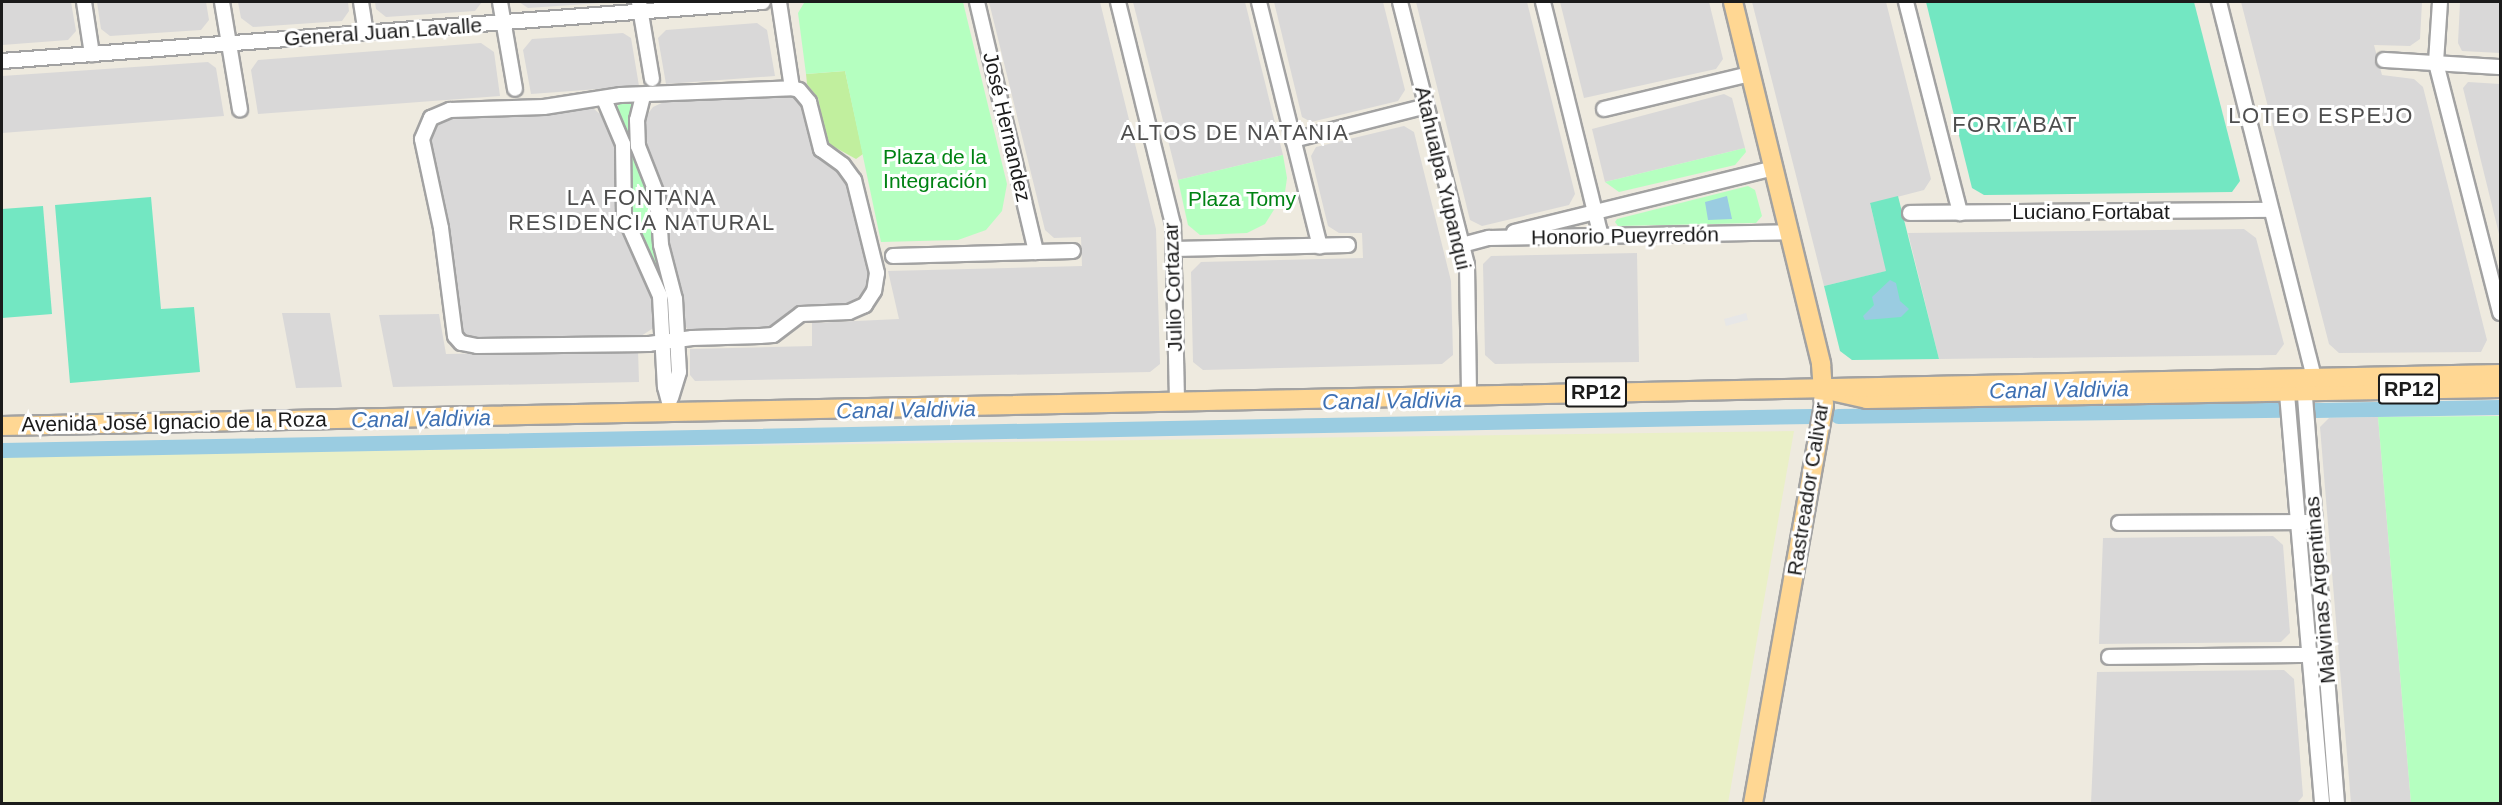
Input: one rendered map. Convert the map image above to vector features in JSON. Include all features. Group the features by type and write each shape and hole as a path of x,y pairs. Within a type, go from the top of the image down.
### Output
{"main road":[{"name":"Rastreador Calivar","path":"1732,2 1821,364 1824,411 1753,804"},
{"name":"Avenida José Ignacio de la Roza","path":"2,426 671,404 1177,400 1823,388 1848,398 1867,399 2302,384 2500,374"},
{"name":"Avenida José Ignacio de la Roza","path":"2302,384 2500,388"}],"street":[{"path":"84,2 92,54"},
{"path":"222,2 240,110"},
{"path":"361,2 366,33"},
{"path":"500,2 515,89"},
{"name":"General Juan Lavalle","path":"2,60 504,23 640,7 763,2"},
{"path":"779,2 792,88 809,102 821,149 843,165 854,180 876,265 877,282 871,298 849,312 801,314 773,335 661,341 470,346 455,336 450,316 441,228 422,140 431,118 450,110 507,110 604,99 792,88"},
{"name":"José Hernandez","path":"978,2 1036,252"},
{"name":"Julio Cortazar","path":"1118,2 1173,224 1177,400"},
{"path":"1259,2 1320,246"},
{"name":"Atahualpa Yupanqui","path":"1400,2 1467,265 1469,393"},
{"path":"1543,2 1601,236"},
{"path":"1906,2 1960,213"},
{"name":"Malvinas Argentinas","path":"2219,2 2271,210 2302,384 2337,804"},
{"path":"2440,2 2436,63 2500,313"},
{"path":"640,7 652,79"},
{"path":"2384,60 2500,67"},
{"path":"1604,110 1750,74"},
{"path":"643,96 637,120 638,146 660,207 661,245 675,299 678,385 671,404"},
{"path":"604,99 623,144 624,215 660,296 664,387 671,404"},
{"path":"1293,140 1426,106"},
{"path":"1489,238 1774,168"},
{"name":"Luciano Fortabat","path":"1910,213 2271,210"},
{"name":"Honorio Pueyrredón","path":"1462,245 1489,238 1790,232"},
{"path":"1174,249 1348,245"},
{"path":"893,255 1073,251"},
{"name":"Malvinas Argentinas","path":"2302,384 2289,413 2322,804"},
{"path":"2119,523 2315,523"},
{"path":"2109,657 2325,655"}],"shaded area":[{"path":"2,2 71,2 76,31 68,40 2,45"},
{"path":"97,2 206,2 209,20 201,30 110,36 101,29"},
{"path":"238,2 348,2 349,11 342,21 253,27 241,18"},
{"path":"375,2 482,2 475,11 386,17 376,9"},
{"path":"519,2 615,2 528,8"},
{"path":"989,2 1100,2 1156,229 1160,364 1150,372 695,381 690,375 690,349 812,346 812,323 899,319 888,271 1082,266 1081,237 1054,238 1045,230"},
{"path":"1133,2 1245,2 1283,155 1178,180"},
{"path":"1274,2 1383,2 1405,90 1398,101 1311,122 1302,117"},
{"path":"1416,2 1527,2 1575,194 1569,205 1482,226 1470,220"},
{"path":"1560,2 1709,2 1723,59 1716,69 1584,98"},
{"path":"1752,2 1886,2 1931,179 1924,190 1870,204 1887,271 1824,286"},
{"path":"2241,2 2422,2 2420,39 2410,46 2374,45 2382,75 2414,79 2423,87 2487,340 2481,352 2339,353 2329,344"},
{"path":"2460,2 2500,2 2500,53 2462,51 2458,43"},
{"path":"757,23 767,30 775,76 666,84 658,38 666,30"},
{"path":"623,33 631,38 639,86 531,94 523,50 532,39"},
{"path":"481,43 494,52 500,96 258,114 251,70 258,60"},
{"path":"208,62 216,68 224,116 2,133 2,76"},
{"path":"2468,82 2500,84 2500,238 2463,88"},
{"path":"786,93 802,102 818,156 846,179 870,270 870,287 851,303 805,306 767,329 689,331 682,322 680,294 670,259 664,202 650,169 642,134 644,119 653,107 666,101"},
{"path":"1724,94 1732,98 1745,148 1605,182 1592,129"},
{"path":"594,109 612,124 620,159 620,220 655,301 655,327 641,336 477,340 467,336 461,330 449,236 431,150 432,133 441,122 455,117"},
{"path":"1404,126 1414,132 1451,281 1453,355 1442,364 1203,370 1193,362 1191,272 1201,262 1363,258 1362,233 1339,233 1328,226 1311,156 1316,147"},
{"path":"2244,229 2256,238 2284,344 2276,355 1939,359 1908,233"},
{"path":"1637,253 1639,362 1495,364 1485,355 1483,264 1491,256"},
{"path":"282,313 330,313 342,387 296,388"},
{"path":"1746,313 1748,320 1726,326 1724,319"},
{"path":"439,314 446,354 638,350 639,382 393,387 379,315"},
{"path":"2378,417 2411,803 2351,803 2320,427 2329,418"},
{"path":"2273,536 2283,545 2290,633 2281,642 2099,644 2103,538"},
{"path":"2284,670 2294,679 2303,796 2297,803 2091,803 2097,672"}],"green space":[{"name":"Plaza de la Integración","path":"963,2 1007,184 1002,211 986,230 958,240 881,242 845,71 806,74 798,13 804,3"},
{"path":"1926,2 2194,2 2240,181 2232,192 1984,195 1972,188"},
{"path":"845,71 863,154 856,159 827,143 818,98 807,84 806,74"},
{"path":"621,100 631,100 634,107 631,132 634,157 649,186 669,291 669,330 662,281 631,221 630,165 625,125 616,109"},
{"path":"1745,148 1746,152 1735,165 1619,192 1605,182"},
{"name":"Plaza Tomy","path":"1283,155 1287,178 1285,192 1265,224 1247,233 1200,235 1188,225 1178,180"},
{"path":"1748,186 1755,190 1762,216 1756,223 1618,226 1615,222 1617,219"},
{"path":"1898,196 1939,359 1852,360 1840,351 1824,286 1886,271 1870,203"},
{"path":"151,197 161,309 194,307 200,372 70,383 55,205"},
{"path":"43,206 52,314 2,318 2,209"},
{"path":"2500,416 2500,803 2411,803 2378,417"},
{"path":"2296,420 2300,420 2305,506 2303,504"},
{"path":"1794,431 1728,803 2,803 2,456"},
{"path":"2306,544 2309,545 2315,631 2313,630"},
{"path":"2321,686 2330,794 2328,794 2318,688"}],"water":[{"path":"1727,196 1732,219 1708,220 1705,202"},
{"path":"1890,280 1896,283 1900,301 1909,309 1901,317 1865,320 1863,316 1874,305 1872,297"}],"waterway":[{"name":"Canal Valdivia","path":"2314,410 2500,407"},
{"name":"Canal Valdivia","path":"1838,416 2282,410"},
{"name":"Canal Valdivia","path":"2,450 1812,416"}],"district":[{"name":"LOTEO ESPEJO","path":"2321,116"},
{"name":"FORTABAT","path":"2015,125"},
{"name":"ALTOS DE NATANIA","path":"1235,133"},
{"name":"LA FONTANA RESIDENCIA NATURAL","path":"642,210"}]}
